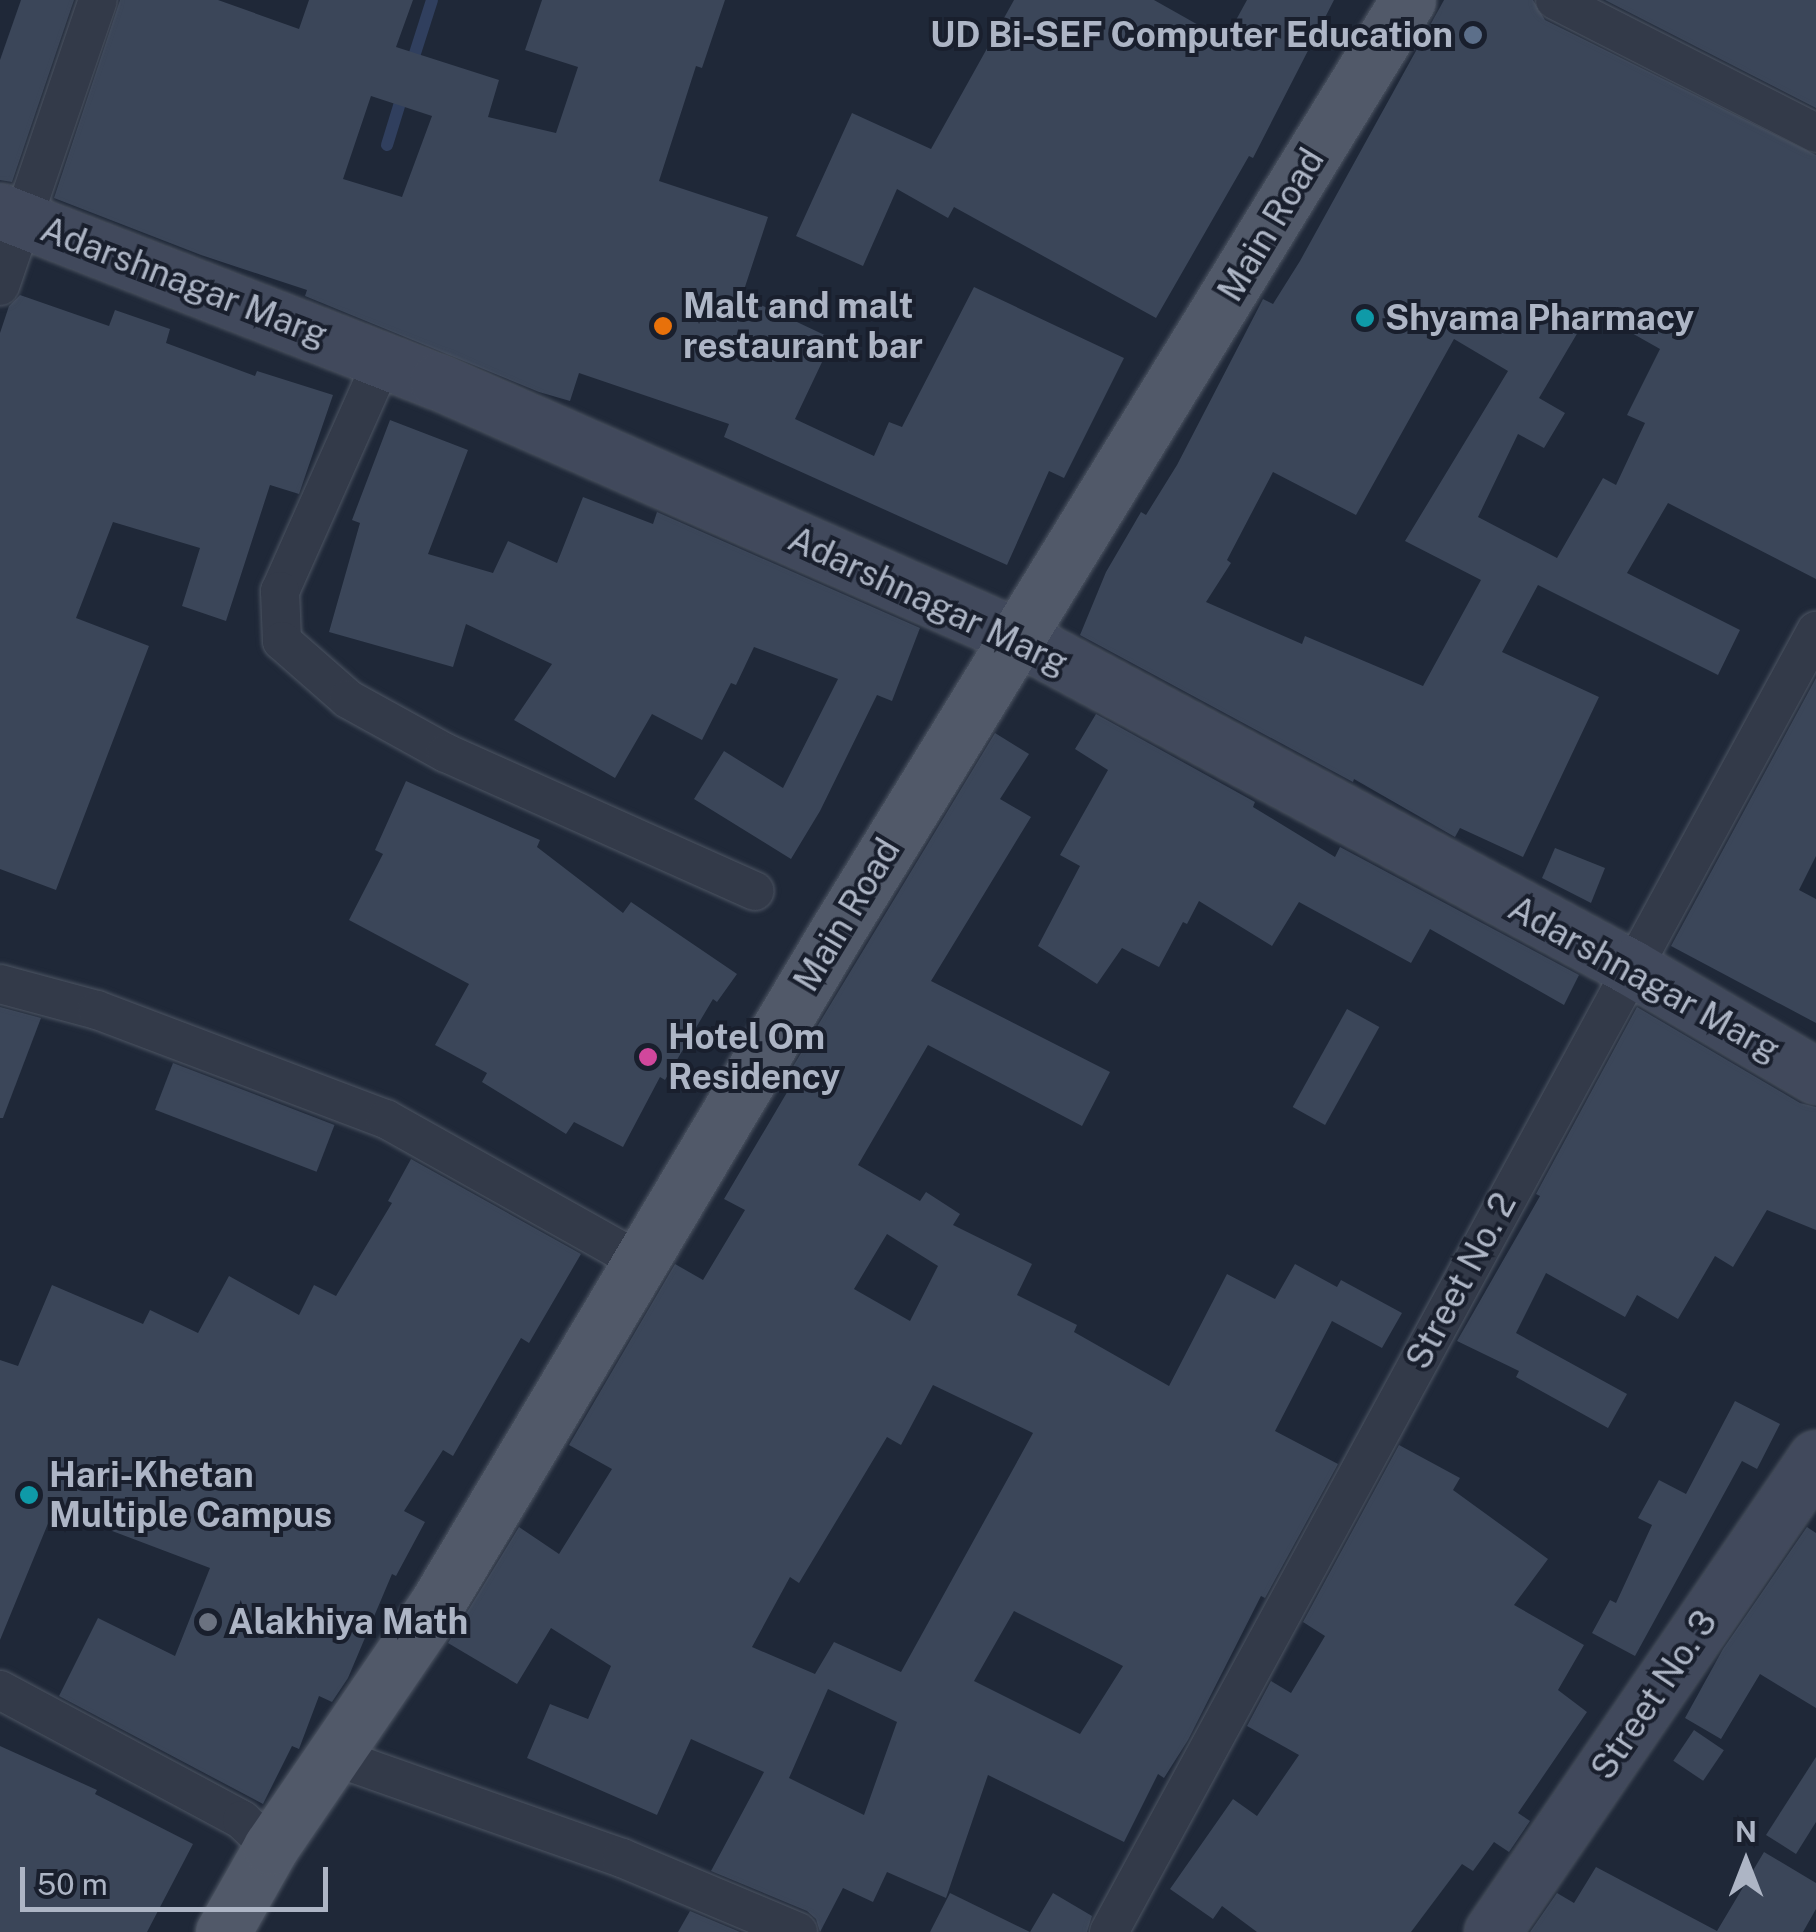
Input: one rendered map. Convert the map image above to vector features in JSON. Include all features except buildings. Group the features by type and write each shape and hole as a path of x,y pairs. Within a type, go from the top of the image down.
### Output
{"main road":[{"name":"Main Road","path":"223,1932 271,1848 435,1608 639,1261 1408,0"}],"street":[{"path":"0,286 13,216 98,0"},
{"path":"1554,0 1816,133"},
{"name":"Adarshnagar Marg","path":"13,216 383,360 1018,637 1630,968 1816,1076"},
{"path":"383,360 280,590 282,641 348,699 446,753 754,891"},
{"name":"Street No. 2","path":"1110,1932 1816,631"},
{"path":"0,984 97,1010 386,1119 639,1261"},
{"name":"Street No. 3","path":"1492,1932 1816,1458"},
{"path":"0,1690 242,1820 271,1848"},
{"path":"335,1756 622,1858 798,1932"}],"waterway":[{"path":"410,69 432,0"},
{"path":"387,145 403,93"}],"place":[{"name":"UD Bi-SEF Computer Education","path":"1473,35"},
{"name":"Shyama Pharmacy","path":"1365,318"},
{"name":"Malt and malt restaurant bar","path":"663,326"},
{"name":"Hotel Om Residency","path":"648,1057"},
{"name":"Hari-Khetan Multiple Campus","path":"29,1495"},
{"name":"Alakhiya Math","path":"208,1622"}]}
